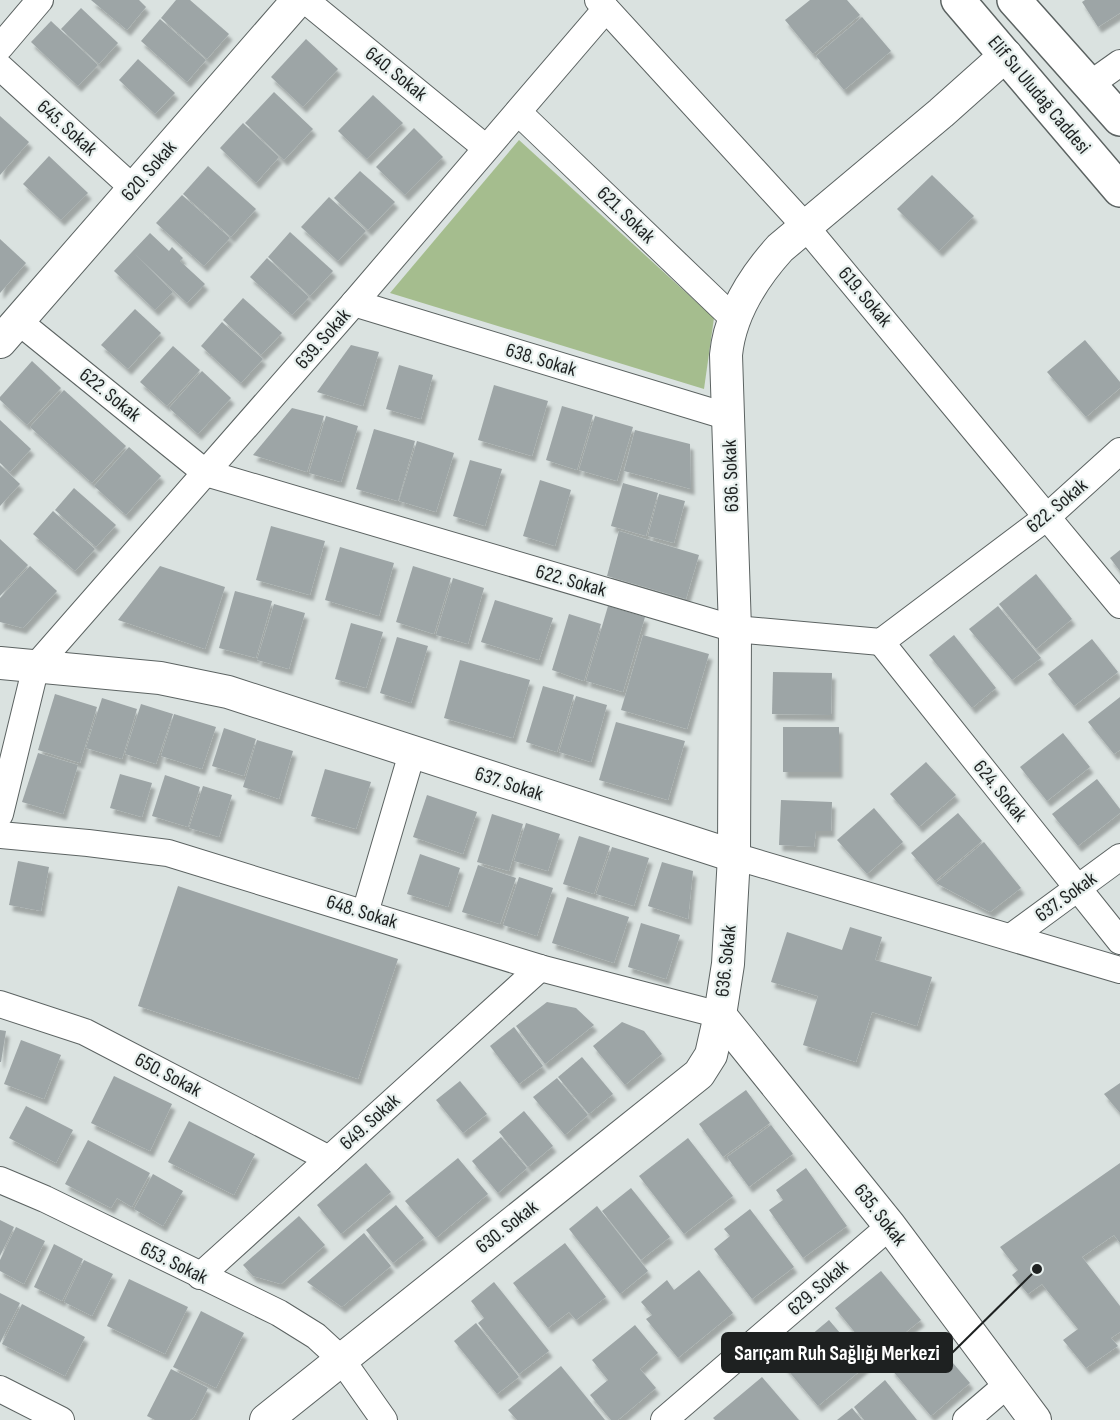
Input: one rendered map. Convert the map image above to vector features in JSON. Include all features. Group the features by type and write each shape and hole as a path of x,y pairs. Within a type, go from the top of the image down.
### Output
{"main road":[{"name":"Elif Su Uludağ Caddesi","path":"957,0 1120,190"},
{"path":"1014,0 1120,119"}],"street":[{"path":"0,47 40,0"},
{"name":"620. Sokak","path":"9,331 298,0"},
{"name":"640. Sokak","path":"305,0 486,148"},
{"name":"639. Sokak","path":"36,666 518,112 602,5"},
{"name":"619. Sokak","path":"602,5 805,226 1120,605"},
{"name":"636. Sokak","path":"720,1016 728,964 734,856 735,629 726,355 728,338 743,299 766,263 805,226 941,113 1006,55"},
{"path":"1089,85 1120,63"},
{"name":"645. Sokak","path":"0,67 134,189"},
{"name":"621. Sokak","path":"518,112 734,319"},
{"name":"638. Sokak","path":"354,303 729,417"},
{"name":"622. Sokak","path":"9,331 206,472 735,629 881,642 1047,517 1120,451"},
{"name":"624. Sokak","path":"881,642 1120,941"},
{"name":"637. Sokak","path":"0,663 160,678 228,692 734,856 1120,970"},
{"path":"0,814 36,666"},
{"path":"365,913 412,753"},
{"name":"648. Sokak","path":"0,835 168,853 540,968 720,1016"},
{"name":"637. Sokak","path":"1011,937 1120,857"},
{"name":"649. Sokak","path":"201,1276 540,968"},
{"name":"650. Sokak","path":"0,1004 85,1032 329,1159"},
{"name":"635. Sokak","path":"720,1016 890,1227 1035,1420"},
{"name":"630. Sokak","path":"266,1420 699,1074 711,1055 720,1016"},
{"name":"653. Sokak","path":"0,1180 45,1199 279,1313 316,1336 340,1359 384,1420"},
{"name":"629. Sokak","path":"664,1420 890,1227"},
{"path":"966,1420 1008,1384"},
{"path":"0,1389 28,1413 61,1420"}],"green space":[{"path":"519,140 714,318 704,389 390,293"}],"building":[{"path":"91,0 139,0 146,7 127,30"},
{"path":"176,0 190,0 229,34 207,59 161,18"},
{"path":"810,0 847,0 860,15 813,54 785,20"},
{"path":"1085,0 1120,0 1120,13 1098,27 1082,2"},
{"path":"81,8 118,43 99,64 61,29"},
{"path":"862,17 891,51 844,90 816,56"},
{"path":"160,19 206,60 187,82 141,41"},
{"path":"51,21 98,65 78,86 31,42"},
{"path":"306,39 338,69 303,107 271,77"},
{"path":"138,59 175,93 155,114 119,80"},
{"path":"274,92 313,129 284,160 245,123"},
{"path":"373,95 403,123 367,159 338,131"},
{"path":"0,116 29,142 0,175"},
{"path":"243,123 279,157 256,183 220,148"},
{"path":"414,128 443,157 405,195 376,167"},
{"path":"49,156 88,193 61,220 23,184"},
{"path":"208,166 256,209 231,237 183,194"},
{"path":"360,171 395,202 368,230 334,198"},
{"path":"932,175 974,216 939,251 897,209"},
{"path":"182,195 230,238 204,266 156,223"},
{"path":"329,197 366,231 338,261 301,227"},
{"path":"290,232 333,271 310,296 268,257"},
{"path":"150,233 169,251 172,247 183,258 180,261 205,284 187,303 135,254 173,292 155,310 114,271"},
{"path":"0,239 26,263 0,293"},
{"path":"267,258 309,297 292,315 250,277"},
{"path":"243,298 282,333 261,355 223,320"},
{"path":"135,309 161,333 128,369 101,345"},
{"path":"222,322 263,359 241,383 201,346"},
{"path":"1085,340 1120,382 1120,388 1086,417 1047,372"},
{"path":"351,345 379,352 363,406 317,392"},
{"path":"173,346 200,370 167,406 140,382"},
{"path":"32,361 61,388 27,425 0,400 0,397"},
{"path":"399,365 433,375 421,419 386,409"},
{"path":"202,371 231,398 198,434 169,408"},
{"path":"494,385 548,401 532,456 478,440"},
{"path":"64,390 126,446 92,483 30,427"},
{"path":"562,406 593,415 577,470 546,460"},
{"path":"292,408 324,416 307,472 253,455"},
{"path":"326,416 358,426 341,482 309,473"},
{"path":"595,416 633,427 617,481 579,470"},
{"path":"0,420 31,449 10,472 0,463"},
{"path":"374,429 415,441 398,501 356,489"},
{"path":"635,430 690,444 691,489 624,471"},
{"path":"417,441 454,453 436,512 399,501"},
{"path":"129,447 161,476 126,515 94,486"},
{"path":"470,460 502,469 485,526 453,516"},
{"path":"0,465 20,484 0,506"},
{"path":"540,480 571,490 555,546 523,536"},
{"path":"623,483 658,493 646,536 611,526"},
{"path":"74,488 116,525 96,547 55,510"},
{"path":"659,494 685,501 674,543 648,536"},
{"path":"53,511 95,549 75,571 33,534"},
{"path":"271,526 325,541 310,595 256,580"},
{"path":"619,531 699,555 686,599 607,576"},
{"path":"0,539 28,565 0,596"},
{"path":"340,547 394,563 379,616 325,600"},
{"path":"1120,550 1120,571 1110,558"},
{"path":"30,566 57,591 23,628 0,622 0,598"},
{"path":"160,566 225,587 205,649 118,620"},
{"path":"413,566 451,578 434,634 396,622"},
{"path":"1036,574 1072,619 1036,649 999,604"},
{"path":"453,578 484,588 468,644 436,635"},
{"path":"235,591 272,601 256,658 219,648"},
{"path":"495,600 553,618 539,660 481,642"},
{"path":"274,604 305,613 289,669 257,660"},
{"path":"608,606 645,617 623,692 586,681"},
{"path":"998,606 1041,658 1012,680 969,629"},
{"path":"569,614 601,624 584,681 552,670"},
{"path":"351,623 383,632 366,688 335,679"},
{"path":"643,635 709,654 687,729 621,710"},
{"path":"954,635 996,688 972,708 929,655"},
{"path":"397,637 428,646 411,703 380,693"},
{"path":"1092,639 1118,672 1074,706 1048,674"},
{"path":"460,660 530,680 513,738 444,718"},
{"path":"773,672 832,673 831,715 772,714"},
{"path":"543,686 574,695 557,752 526,742"},
{"path":"55,694 97,707 80,763 38,750"},
{"path":"576,696 607,705 591,762 559,752"},
{"path":"1120,697 1120,750 1114,754 1088,722"},
{"path":"102,698 137,709 122,759 86,748"},
{"path":"141,704 173,714 156,764 125,754"},
{"path":"174,714 216,727 202,769 161,756"},
{"path":"616,722 685,741 668,800 599,780"},
{"path":"783,727 839,727 839,772 783,772"},
{"path":"224,728 256,739 244,776 212,766"},
{"path":"1063,733 1090,767 1047,801 1020,767"},
{"path":"257,740 293,751 279,799 243,787"},
{"path":"38,753 78,765 63,814 22,802"},
{"path":"926,762 956,795 919,827 890,794"},
{"path":"325,769 371,782 356,829 311,816"},
{"path":"120,774 152,783 142,817 110,808"},
{"path":"165,775 200,787 188,827 152,816"},
{"path":"1097,779 1120,809 1120,813 1078,846 1052,814"},
{"path":"203,786 232,795 219,837 189,828"},
{"path":"427,795 477,812 463,854 413,837"},
{"path":"781,800 832,802 831,831 816,831 814,847 779,845"},
{"path":"874,808 903,842 867,874 837,840"},
{"path":"958,813 982,841 935,881 911,853"},
{"path":"492,814 523,824 509,871 477,862"},
{"path":"526,823 560,834 548,871 514,861"},
{"path":"579,836 610,846 594,894 563,884"},
{"path":"984,842 1021,888 990,912 936,883"},
{"path":"612,847 649,858 634,906 596,894"},
{"path":"420,854 460,868 448,907 407,894"},
{"path":"18,861 49,867 41,911 9,905"},
{"path":"662,862 693,871 688,919 648,906"},
{"path":"478,865 516,878 500,924 462,912"},
{"path":"519,877 553,888 537,936 503,925"},
{"path":"178,886 398,959 358,1079 138,1006"},
{"path":"567,897 629,917 614,963 552,943"},
{"path":"641,923 680,935 666,979 628,967"},
{"path":"850,927 882,937 875,960 932,977 917,1026 872,1012 856,1062 803,1045 818,996 771,982 787,932 842,950"},
{"path":"547,1002 576,1008 594,1025 545,1064 516,1026"},
{"path":"622,1022 644,1031 662,1054 625,1085 593,1046"},
{"path":"514,1027 543,1066 519,1084 490,1046"},
{"path":"0,1030 6,1031 1,1062 0,1062"},
{"path":"21,1040 61,1055 44,1099 4,1084"},
{"path":"582,1057 613,1094 589,1114 558,1077"},
{"path":"114,1076 172,1104 150,1151 91,1123"},
{"path":"557,1078 588,1115 565,1135 533,1097"},
{"path":"460,1081 487,1114 463,1133 436,1100"},
{"path":"1120,1083 1120,1113 1104,1094"},
{"path":"746,1090 770,1123 723,1157 699,1124"},
{"path":"26,1106 73,1130 56,1163 9,1138"},
{"path":"524,1111 553,1146 528,1167 499,1132"},
{"path":"189,1121 255,1154 234,1195 168,1162"},
{"path":"771,1125 793,1154 749,1187 727,1157"},
{"path":"501,1137 527,1168 498,1193 472,1161"},
{"path":"688,1138 733,1196 684,1234 639,1176"},
{"path":"88,1140 150,1173 132,1207 117,1198 111,1208 65,1184"},
{"path":"458,1158 488,1194 436,1238 405,1201"},
{"path":"366,1163 391,1192 341,1234 317,1205"},
{"path":"1120,1163 1120,1243 1114,1235 1082,1257 1120,1306 1120,1332 1111,1338 1118,1346 1086,1368 1063,1340 1078,1329 1042,1284 1028,1294 1012,1275 1018,1270 1000,1247"},
{"path":"806,1168 847,1226 803,1258 769,1210 783,1200 776,1190"},
{"path":"153,1174 183,1191 163,1226 134,1209"},
{"path":"631,1188 670,1237 641,1260 602,1211"},
{"path":"396,1205 424,1238 393,1263 366,1230"},
{"path":"597,1206 648,1271 620,1294 569,1229"},
{"path":"750,1209 794,1267 752,1299 714,1249 730,1236 724,1229"},
{"path":"299,1216 325,1245 281,1284 253,1276 243,1265"},
{"path":"0,1220 14,1227 0,1256"},
{"path":"16,1227 45,1241 24,1284 0,1271 0,1260"},
{"path":"364,1233 391,1266 342,1307 307,1282"},
{"path":"565,1243 606,1297 576,1320 569,1312 548,1328 513,1283"},
{"path":"54,1244 83,1259 62,1301 34,1287"},
{"path":"84,1260 113,1274 92,1316 64,1302"},
{"path":"699,1270 733,1313 678,1358 646,1319 652,1315 641,1302 667,1280 674,1290"},
{"path":"881,1271 921,1320 875,1357 835,1308"},
{"path":"129,1279 188,1307 165,1354 107,1326"},
{"path":"494,1282 549,1351 519,1374 478,1323 484,1318 471,1301"},
{"path":"0,1293 20,1303 0,1343"},
{"path":"22,1304 85,1337 65,1376 2,1344"},
{"path":"201,1311 244,1333 216,1388 173,1367"},
{"path":"829,1320 867,1365 818,1406 780,1361"},
{"path":"476,1323 519,1377 497,1394 454,1341"},
{"path":"635,1325 658,1353 640,1369 656,1388 618,1420 611,1420 590,1395 608,1380 592,1360"},
{"path":"929,1335 970,1383 931,1416 891,1369"},
{"path":"561,1366 605,1420 517,1420 508,1410"},
{"path":"171,1369 208,1388 194,1417 190,1420 155,1420 147,1416"},
{"path":"762,1377 799,1420 715,1420 713,1418"},
{"path":"885,1380 917,1420 864,1420 854,1407"},
{"path":"852,1408 862,1420 837,1420"}],"place":[{"name":"Sarıçam Ruh Sağlığı Merkezi","path":"1037,1269"}]}
